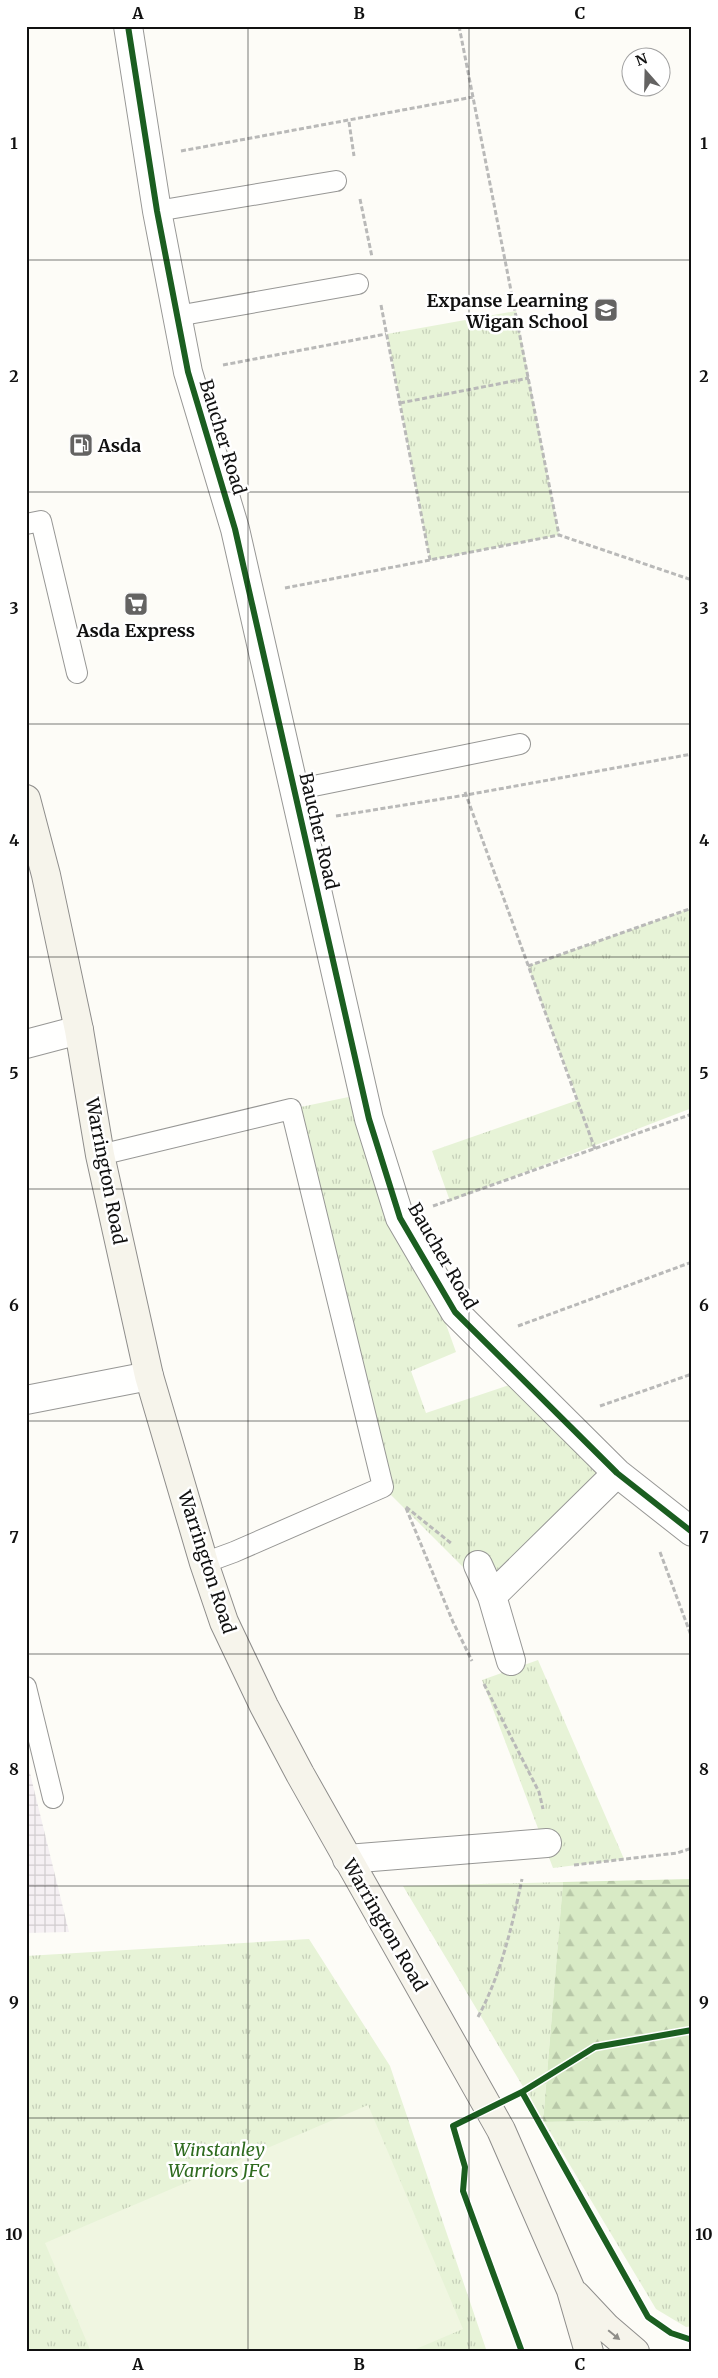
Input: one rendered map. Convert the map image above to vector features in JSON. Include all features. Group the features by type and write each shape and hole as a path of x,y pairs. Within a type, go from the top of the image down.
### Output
{"main road":[{"name":"Warrington Road","path":"26,799 46,875 79,1030 100,1155 150,1376 204,1563 224,1622 264,1706 347,1859 425,1992 501,2130 572,2290 589,2352"},
{"name":"Warrington Road","path":"572,2290 607,2328 635,2352"}],"street":[{"name":"Baucher Road","path":"128,26 157,211 188,372 235,529 369,1119 400,1218 455,1312 617,1473 692,1532"},
{"path":"26,1044 79,1030"},
{"path":"26,1400 150,1376"},
{"path":"492,1596 617,1473"},
{"path":"478,1566 492,1596 511,1661"},
{"path":"347,1859 547,1844"}],"lane":[{"path":"157,211 336,181"},
{"path":"177,316 358,284"},
{"path":"26,524 41,521 77,673"},
{"path":"294,790 520,744"},
{"path":"100,1155 291,1109 383,1487 234,1552 204,1563"},
{"path":"26,1687 53,1798"}],"path":[{"path":"459,26 559,535"},
{"path":"149,156 349,122 473,97"},
{"path":"349,122 354,159"},
{"path":"360,196 373,262"},
{"path":"380,298 430,560"},
{"path":"188,372 386,334"},
{"path":"400,403 529,378"},
{"path":"249,594 559,535 692,580"},
{"path":"301,822 692,754"},
{"path":"465,794 596,1149"},
{"path":"528,966 692,908"},
{"path":"400,1218 692,1114"},
{"path":"482,1339 692,1262"},
{"path":"563,1419 692,1374"},
{"path":"383,1487 478,1566"},
{"path":"657,1546 692,1638"},
{"path":"565,1867 677,1853 692,1848"},
{"path":"477,2018 490,1993 511,1932 524,1871"}],"shaded area":[{"path":"26,1757 69,1932 26,1933"}],"green space":[{"path":"516,311 559,535 430,560 387,334"},
{"path":"692,908 692,1108 450,1201 432,1151 578,1100 528,966"},
{"path":"363,1094 456,1352 411,1371 426,1413 524,1380 617,1473 492,1596 383,1487 291,1109"},
{"path":"538,1660 624,1859 553,1868 482,1680"},
{"path":"692,1879 692,2119 543,2122 563,1882"},
{"path":"563,1882 543,2120 403,1886"},
{"name":"Winstanley Warriors JFC","path":"309,1939 390,2066 487,2352 26,2352 26,1956"},
{"path":"368,2105 463,2329 409,2352 91,2352 45,2243"},
{"path":"692,2119 692,2326 686,2327 656,2309 544,2122"}],"cycle path":[{"path":"128,26 157,211 188,372 235,529 369,1119 400,1218 455,1312 617,1473 692,1532"},
{"path":"522,2352 463,2191 465,2167 453,2126 522,2092 595,2047 692,2030"},
{"path":"522,2092 648,2317 671,2333 692,2340"}],"place":[{"name":"Expanse Learning Wigan School","path":"606,310"},
{"name":"Asda","path":"81,445"},
{"name":"Asda Express","path":"136,604"}]}
